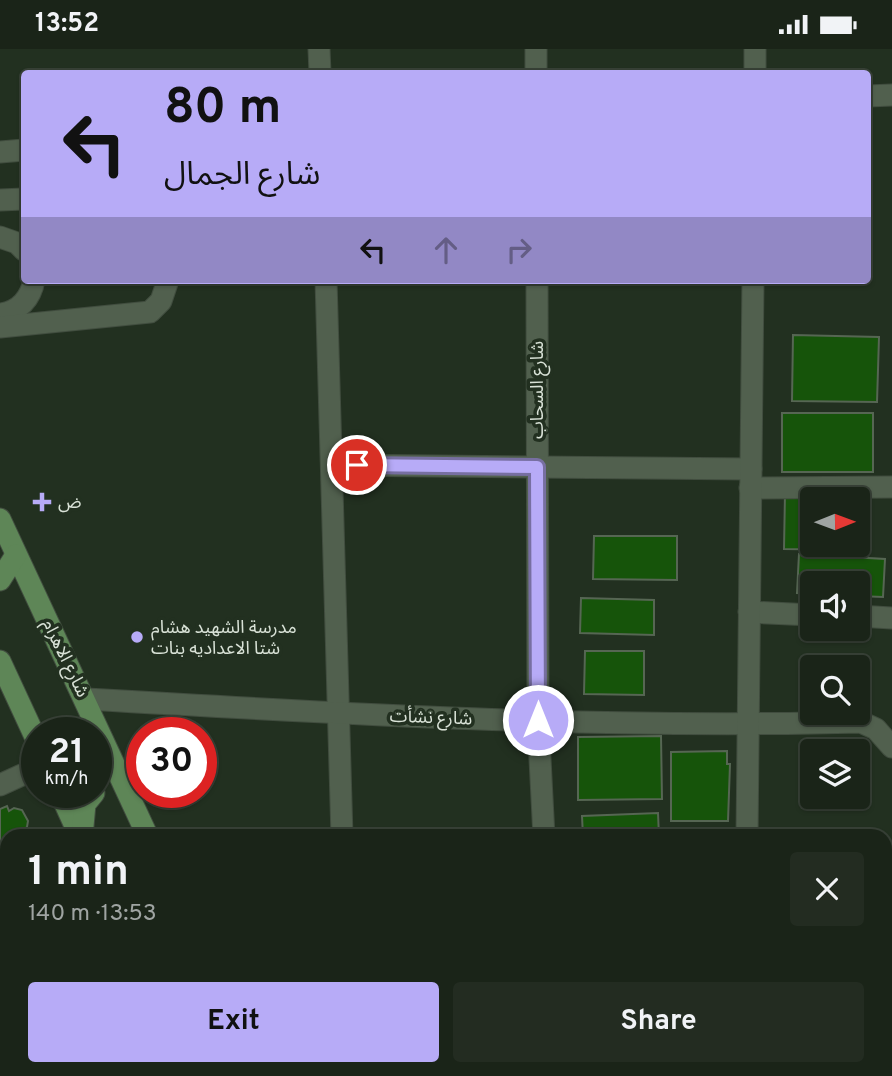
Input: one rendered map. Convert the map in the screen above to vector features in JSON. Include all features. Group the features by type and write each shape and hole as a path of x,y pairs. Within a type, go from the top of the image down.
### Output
{"main road":[{"name":"شارع الاهرام","path":"0,519 126,789"},
{"path":"0,580 16,555"},
{"path":"0,661 6,686 23,717"},
{"path":"67,808 77,829"},
{"path":"82,829 85,808"},
{"name":"شارع الاهرام","path":"134,808 144,829"}],"street":[{"path":"319,49 320,70"},
{"path":"536,49 536,70"},
{"path":"755,49 755,70"},
{"path":"871,96 892,95"},
{"path":"0,152 21,150"},
{"path":"0,201 21,199"},
{"path":"0,237 21,247"},
{"path":"0,314 16,309 25,302 33,284"},
{"path":"0,327 150,311 161,301 167,284"},
{"path":"326,284 342,829"},
{"name":"شارع السحاب","path":"537,284 538,720 544,829"},
{"path":"747,829 753,284"},
{"path":"332,465 537,467 892,487"},
{"path":"749,612 800,614"},
{"path":"870,617 892,618"},
{"name":"شارع نشأت","path":"86,699 339,714 538,720 748,725 861,722 876,729 892,747"},
{"path":"0,785 21,775"}],"building":[{"path":"793,335 879,337 877,402 792,401"},
{"path":"782,413 873,413 873,472 782,472"},
{"path":"785,493 800,493 800,549 784,549"},
{"path":"594,536 677,536 677,580 593,579"},
{"path":"799,554 800,557 885,559 883,597 870,596 870,571 800,571 800,593 797,593"},
{"path":"581,598 654,600 654,635 580,633"},
{"path":"585,651 644,651 644,695 584,694"},
{"path":"661,736 662,799 578,800 578,737"},
{"path":"727,751 727,764 730,764 728,821 671,821 671,752"},
{"path":"7,806 9,811 14,808 22,810 28,821 27,827 0,829 0,809"},
{"path":"658,813 659,829 583,829 582,816"}],"place":[{"name":"ض","path":"42,502"},
{"name":"مدرسة الشهيد هشام شتا الاعداديه بنات","path":"137,637"}],"route":[{"path":"357,465 537,467 538,720"}]}
